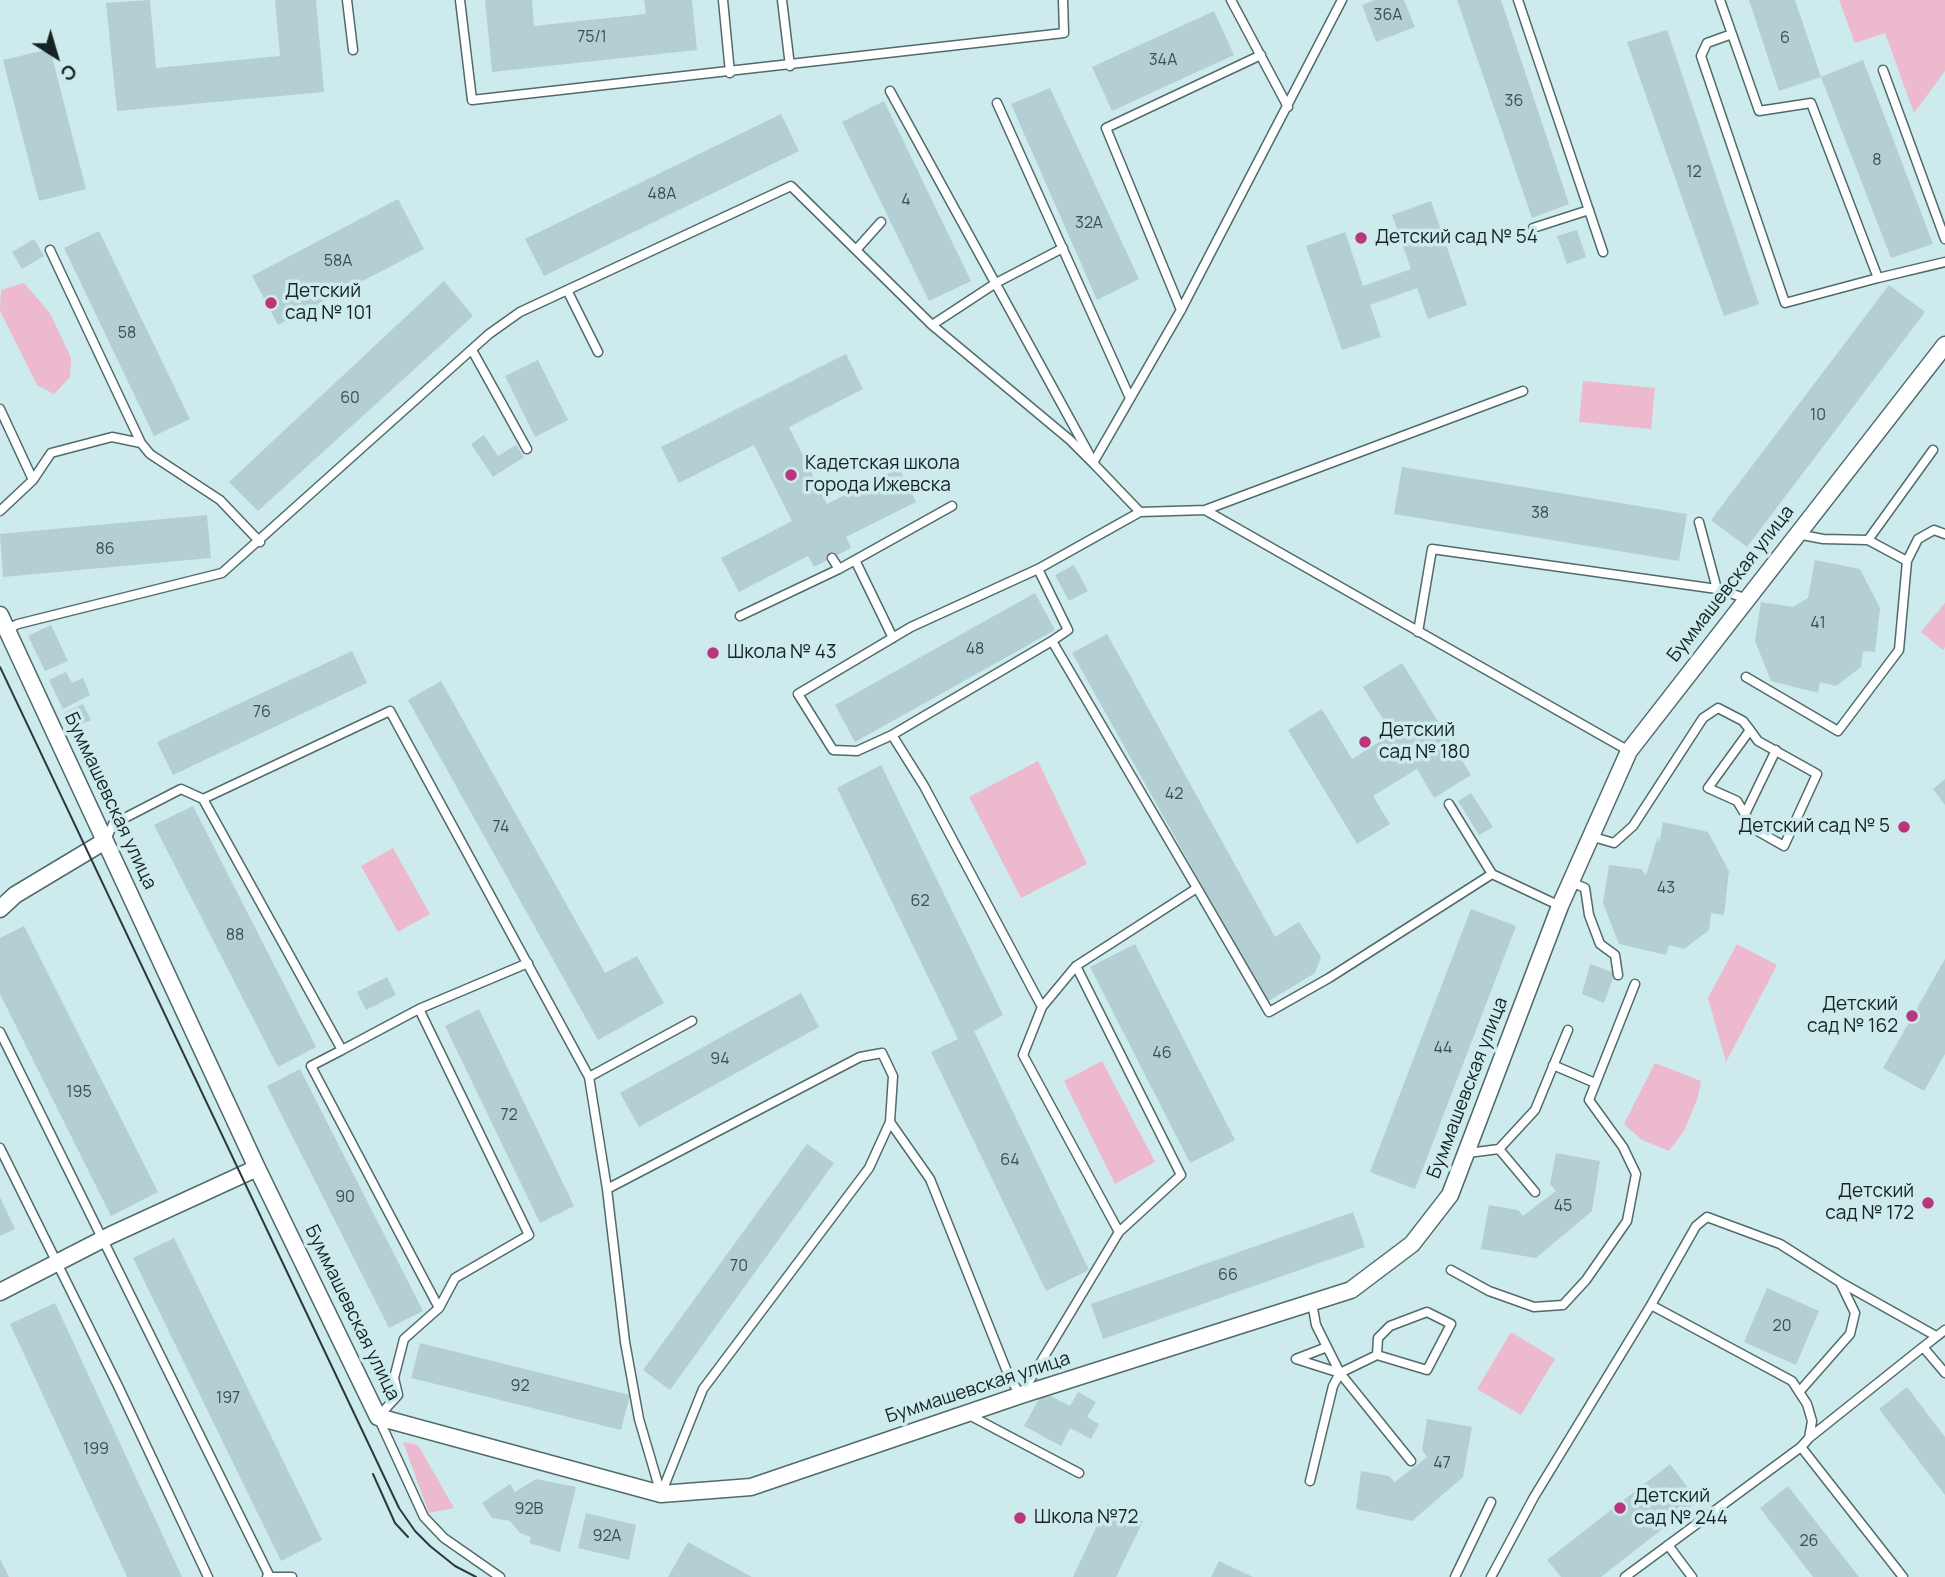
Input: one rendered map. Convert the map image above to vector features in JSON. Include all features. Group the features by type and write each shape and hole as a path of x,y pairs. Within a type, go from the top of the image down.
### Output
{"street":[{"name":"Буммашевская улица","path":"2,626 257,1168 378,1417 661,1494 751,1487 966,1413 1352,1290 1412,1244 1450,1195 1560,906 1629,751 1745,598 1945,345"},
{"path":"0,909 15,895 105,841"},
{"path":"0,1292 104,1238 243,1172 257,1168"}],"lane":[{"path":"347,0 353,50"},
{"path":"460,0 472,100 730,73 1064,33 1063,0"},
{"path":"723,0 730,73"},
{"path":"782,0 790,66"},
{"path":"1231,0 1288,107"},
{"path":"1093,463 1181,310 1342,0"},
{"path":"1518,0 1603,252"},
{"path":"1720,0 1759,111 1811,103 1878,278"},
{"path":"1732,34 1707,43 1701,56 1785,303 1945,262"},
{"path":"1181,310 1105,128 1261,55"},
{"path":"1883,71 1945,239"},
{"path":"890,91 1093,463"},
{"path":"997,103 1130,398"},
{"path":"2,626 222,573 260,542 472,350 520,312 791,186 932,325 1070,440 1140,512"},
{"path":"1533,228 1589,209"},
{"path":"856,250 881,222"},
{"path":"932,325 996,283 1063,248"},
{"path":"50,250 141,443 149,454 220,500 260,542"},
{"path":"567,290 598,352"},
{"path":"472,350 527,449"},
{"path":"1038,569 1068,630 892,735 857,751 833,750 798,694 893,638 973,597 1038,569 1140,512 1205,510 1523,391"},
{"path":"0,409 33,480"},
{"path":"0,511 33,480 51,453 112,437 141,443"},
{"path":"1868,540 1933,450"},
{"path":"740,616 839,569 951,506"},
{"path":"1205,510 1629,751"},
{"path":"1699,522 1717,589"},
{"path":"1746,677 1839,732 1899,650 1907,561 1918,539 1934,530 1945,534"},
{"path":"1797,533 1823,539 1868,540 1907,561"},
{"path":"1418,632 1432,549 1717,589 1745,598"},
{"path":"832,558 839,569"},
{"path":"855,560 893,638"},
{"path":"1052,641 1269,1012 1329,978 1492,874"},
{"path":"1590,836 1614,844 1633,826 1703,718 1718,708 1742,721 1750,730 1758,741 1817,774 1784,846 1754,829 1737,801 1708,788 1750,730"},
{"path":"203,799 390,711 589,1077 607,1189 625,1342 639,1419 661,1494"},
{"path":"892,735 924,786 1042,1007"},
{"path":"1745,814 1776,750"},
{"path":"105,841 113,824 181,789 203,799 342,1050"},
{"path":"1449,804 1492,874 1560,906"},
{"path":"1571,881 1585,888 1589,915 1600,944 1615,955 1618,975"},
{"path":"1119,1232 1023,1055 1042,1007 1076,966 1197,888"},
{"path":"439,1308 311,1066 419,1009 528,963"},
{"path":"890,1122 930,1179 1010,1379 1021,1395 1119,1232 1181,1175 1076,966"},
{"path":"1451,1270 1489,1291 1534,1307 1563,1305 1586,1280 1627,1221 1636,1174 1623,1147 1589,1100 1635,984"},
{"path":"419,1009 529,1235 455,1278 439,1308 404,1339 394,1378 398,1395 378,1417 424,1517 444,1538 500,1577"},
{"path":"589,1077 692,1021"},
{"path":"1468,1153 1499,1149 1535,1110 1568,1030"},
{"path":"0,1032 104,1238 268,1576 292,1577"},
{"path":"607,1189 860,1057 882,1053 893,1076 890,1122 869,1168 703,1389 661,1494"},
{"path":"1553,1065 1595,1083"},
{"path":"0,1148 208,1577"},
{"path":"1499,1149 1535,1192"},
{"path":"1491,1577 1534,1497 1696,1226 1707,1217 1780,1244 1840,1282 1936,1336"},
{"path":"1799,1392 1850,1334 1855,1313 1840,1282"},
{"path":"1312,1302 1316,1325 1340,1373 1411,1461"},
{"path":"1651,1305 1792,1381 1807,1404 1812,1421 1809,1438"},
{"path":"1310,1481 1333,1386 1340,1373 1377,1355 1427,1370 1451,1324 1427,1312 1390,1326 1378,1338 1377,1355"},
{"path":"1625,1577 1801,1447 1945,1330"},
{"path":"1327,1347 1296,1359 1340,1373"},
{"path":"1923,1347 1945,1373"},
{"path":"966,1413 1079,1473"},
{"path":"1801,1447 1903,1577"},
{"path":"1455,1577 1490,1502"},
{"path":"1668,1545 1692,1577"}],"shaded area":[{"path":"1839,0 1945,0 1945,71 1914,113 1885,33 1855,43"},
{"path":"24,283 50,313 71,358 70,377 54,394 37,385 0,311 1,290"},
{"path":"1583,381 1655,388 1651,429 1579,422"},
{"path":"1945,603 1945,647 1943,650 1921,632"},
{"path":"1038,761 1087,864 1021,898 969,797"},
{"path":"393,848 430,914 398,932 361,866"},
{"path":"1737,944 1777,965 1726,1062 1708,998"},
{"path":"1102,1061 1155,1162 1115,1184 1064,1081"},
{"path":"1655,1063 1701,1081 1698,1097 1684,1131 1669,1151 1642,1140 1624,1124"},
{"path":"1511,1332 1555,1359 1521,1415 1477,1389"},
{"path":"403,1442 418,1445 454,1508 429,1513"}],"building":[{"path":"150,0 156,68 280,56 275,0 316,0 324,92 117,111 106,3"},
{"path":"485,0 532,0 534,26 646,14 644,0 692,0 697,50 492,72"},
{"path":"1375,0 1404,0 1415,27 1376,42 1362,5"},
{"path":"1457,0 1501,0 1569,204 1532,218"},
{"path":"1749,0 1795,0 1821,77 1779,91"},
{"path":"1214,11 1234,55 1112,111 1092,67"},
{"path":"1667,30 1759,304 1724,316 1627,42"},
{"path":"50,49 86,189 39,201 3,60"},
{"path":"1863,60 1933,244 1891,258 1821,77"},
{"path":"1050,88 1139,279 1097,300 1011,104"},
{"path":"884,101 971,281 929,301 842,122"},
{"path":"781,114 799,151 544,276 525,239"},
{"path":"398,199 424,249 278,325 252,276"},
{"path":"1431,201 1467,305 1428,319 1417,288 1370,305 1381,337 1342,350 1306,246 1345,232 1363,286 1411,269 1392,215"},
{"path":"1577,230 1586,257 1567,264 1557,236"},
{"path":"99,231 190,419 154,436 64,248"},
{"path":"34,239 44,256 22,269 12,252"},
{"path":"444,281 473,316 258,511 229,482"},
{"path":"1889,285 1925,312 1747,547 1711,520"},
{"name":"Кадетская школа города Ижевска","path":"846,354 863,389 789,427 827,504 899,468 916,502 846,537 851,548 814,567 808,556 739,592 721,558 792,521 754,445 679,483 661,447"},
{"path":"538,360 568,420 535,437 505,376"},
{"path":"484,435 498,456 516,445 524,457 493,477 471,444"},
{"path":"1402,467 1687,514 1679,561 1394,514"},
{"path":"207,515 211,558 3,577 0,534"},
{"path":"1815,560 1860,569 1880,608 1875,652 1863,651 1861,667 1836,686 1820,682 1818,693 1771,681 1755,641 1761,602 1793,607 1808,598"},
{"path":"1074,565 1088,591 1069,601 1055,575"},
{"path":"1035,593 1055,630 855,742 835,705"},
{"path":"51,625 68,661 45,671 28,636"},
{"path":"1107,634 1275,937 1299,922 1321,957 1315,973 1267,1002 1072,653"},
{"path":"352,651 367,683 173,775 157,742"},
{"path":"1402,663 1471,775 1434,798 1417,769 1373,796 1390,824 1357,844 1288,730 1322,709 1352,759 1392,734 1363,687"},
{"path":"66,672 72,683 83,678 90,695 63,709 49,680"},
{"path":"441,681 605,973 637,956 664,1003 598,1040 408,700"},
{"path":"83,704 91,720 71,729 64,713"},
{"path":"881,765 1003,1015 974,1031 1089,1270 1046,1291 931,1052 958,1039 837,788"},
{"path":"1945,779 1945,805 1933,789"},
{"path":"1471,793 1493,827 1479,835 1458,801"},
{"path":"193,806 316,1047 278,1067 154,825"},
{"path":"1663,822 1708,832 1729,871 1724,915 1711,913 1709,930 1684,949 1669,945 1666,955 1619,944 1603,903 1609,865 1641,869 1646,875 1658,836 1659,844"},
{"path":"1471,909 1516,926 1415,1189 1370,1172"},
{"path":"24,926 158,1192 111,1216 0,994 0,938"},
{"path":"1135,944 1235,1140 1190,1163 1090,967"},
{"path":"1945,959 1945,1054 1924,1091 1883,1068"},
{"path":"1590,964 1615,973 1604,1003 1582,994"},
{"path":"387,977 396,995 366,1010 357,992"},
{"path":"801,993 819,1027 639,1127 620,1093"},
{"path":"479,1009 574,1206 540,1223 445,1026"},
{"path":"300,1069 423,1311 389,1328 267,1086"},
{"path":"807,1144 834,1163 670,1390 643,1370"},
{"path":"1556,1153 1600,1161 1592,1211 1536,1258 1481,1249 1489,1205 1518,1210 1523,1216 1556,1191 1550,1184"},
{"path":"0,1197 15,1229 0,1236"},
{"path":"1353,1212 1365,1247 1103,1339 1091,1304"},
{"path":"174,1238 322,1540 281,1561 133,1258"},
{"path":"1767,1288 1819,1311 1796,1365 1744,1342"},
{"path":"55,1303 182,1577 127,1577 10,1324"},
{"path":"420,1343 630,1395 621,1430 411,1378"},
{"path":"1907,1387 1945,1437 1945,1495 1879,1409"},
{"path":"1043,1392 1070,1406 1078,1392 1096,1402 1087,1417 1099,1424 1091,1439 1070,1428 1061,1446 1024,1426"},
{"path":"1427,1419 1472,1427 1463,1477 1412,1521 1356,1509 1361,1471 1389,1476 1395,1482 1427,1457 1422,1450"},
{"path":"1670,1464 1698,1501 1601,1577 1561,1577 1547,1560"},
{"path":"536,1479 576,1487 560,1552 529,1543 531,1537 520,1533 510,1521 492,1518 482,1503 510,1484 515,1492"},
{"path":"1788,1486 1859,1577 1813,1577 1760,1508"},
{"path":"1107,1504 1143,1521 1116,1577 1073,1577"},
{"path":"586,1513 636,1525 629,1560 578,1548"},
{"path":"688,1542 752,1577 668,1577"},
{"path":"0,1559 9,1577 0,1577"},
{"path":"1219,1561 1253,1577 1211,1577"}],"tram line":[{"path":"0,667 399,1508 415,1531 430,1546 455,1566 476,1577"},
{"path":"373,1474 395,1523 408,1537"}],"place":[{"name":"Детский сад № 54","path":"1361,238"},
{"name":"Детский сад № 101","path":"271,303"},
{"name":"Кадетская школа города Ижевска","path":"791,475"},
{"name":"Школа № 43","path":"713,653"},
{"name":"Детский сад № 180","path":"1365,742"},
{"name":"Детский сад № 5","path":"1904,827"},
{"name":"Детский сад № 162","path":"1912,1016"},
{"name":"Детский сад № 172","path":"1928,1203"},
{"name":"Детский сад № 244","path":"1620,1508"},
{"name":"Школа №72","path":"1020,1518"}]}
